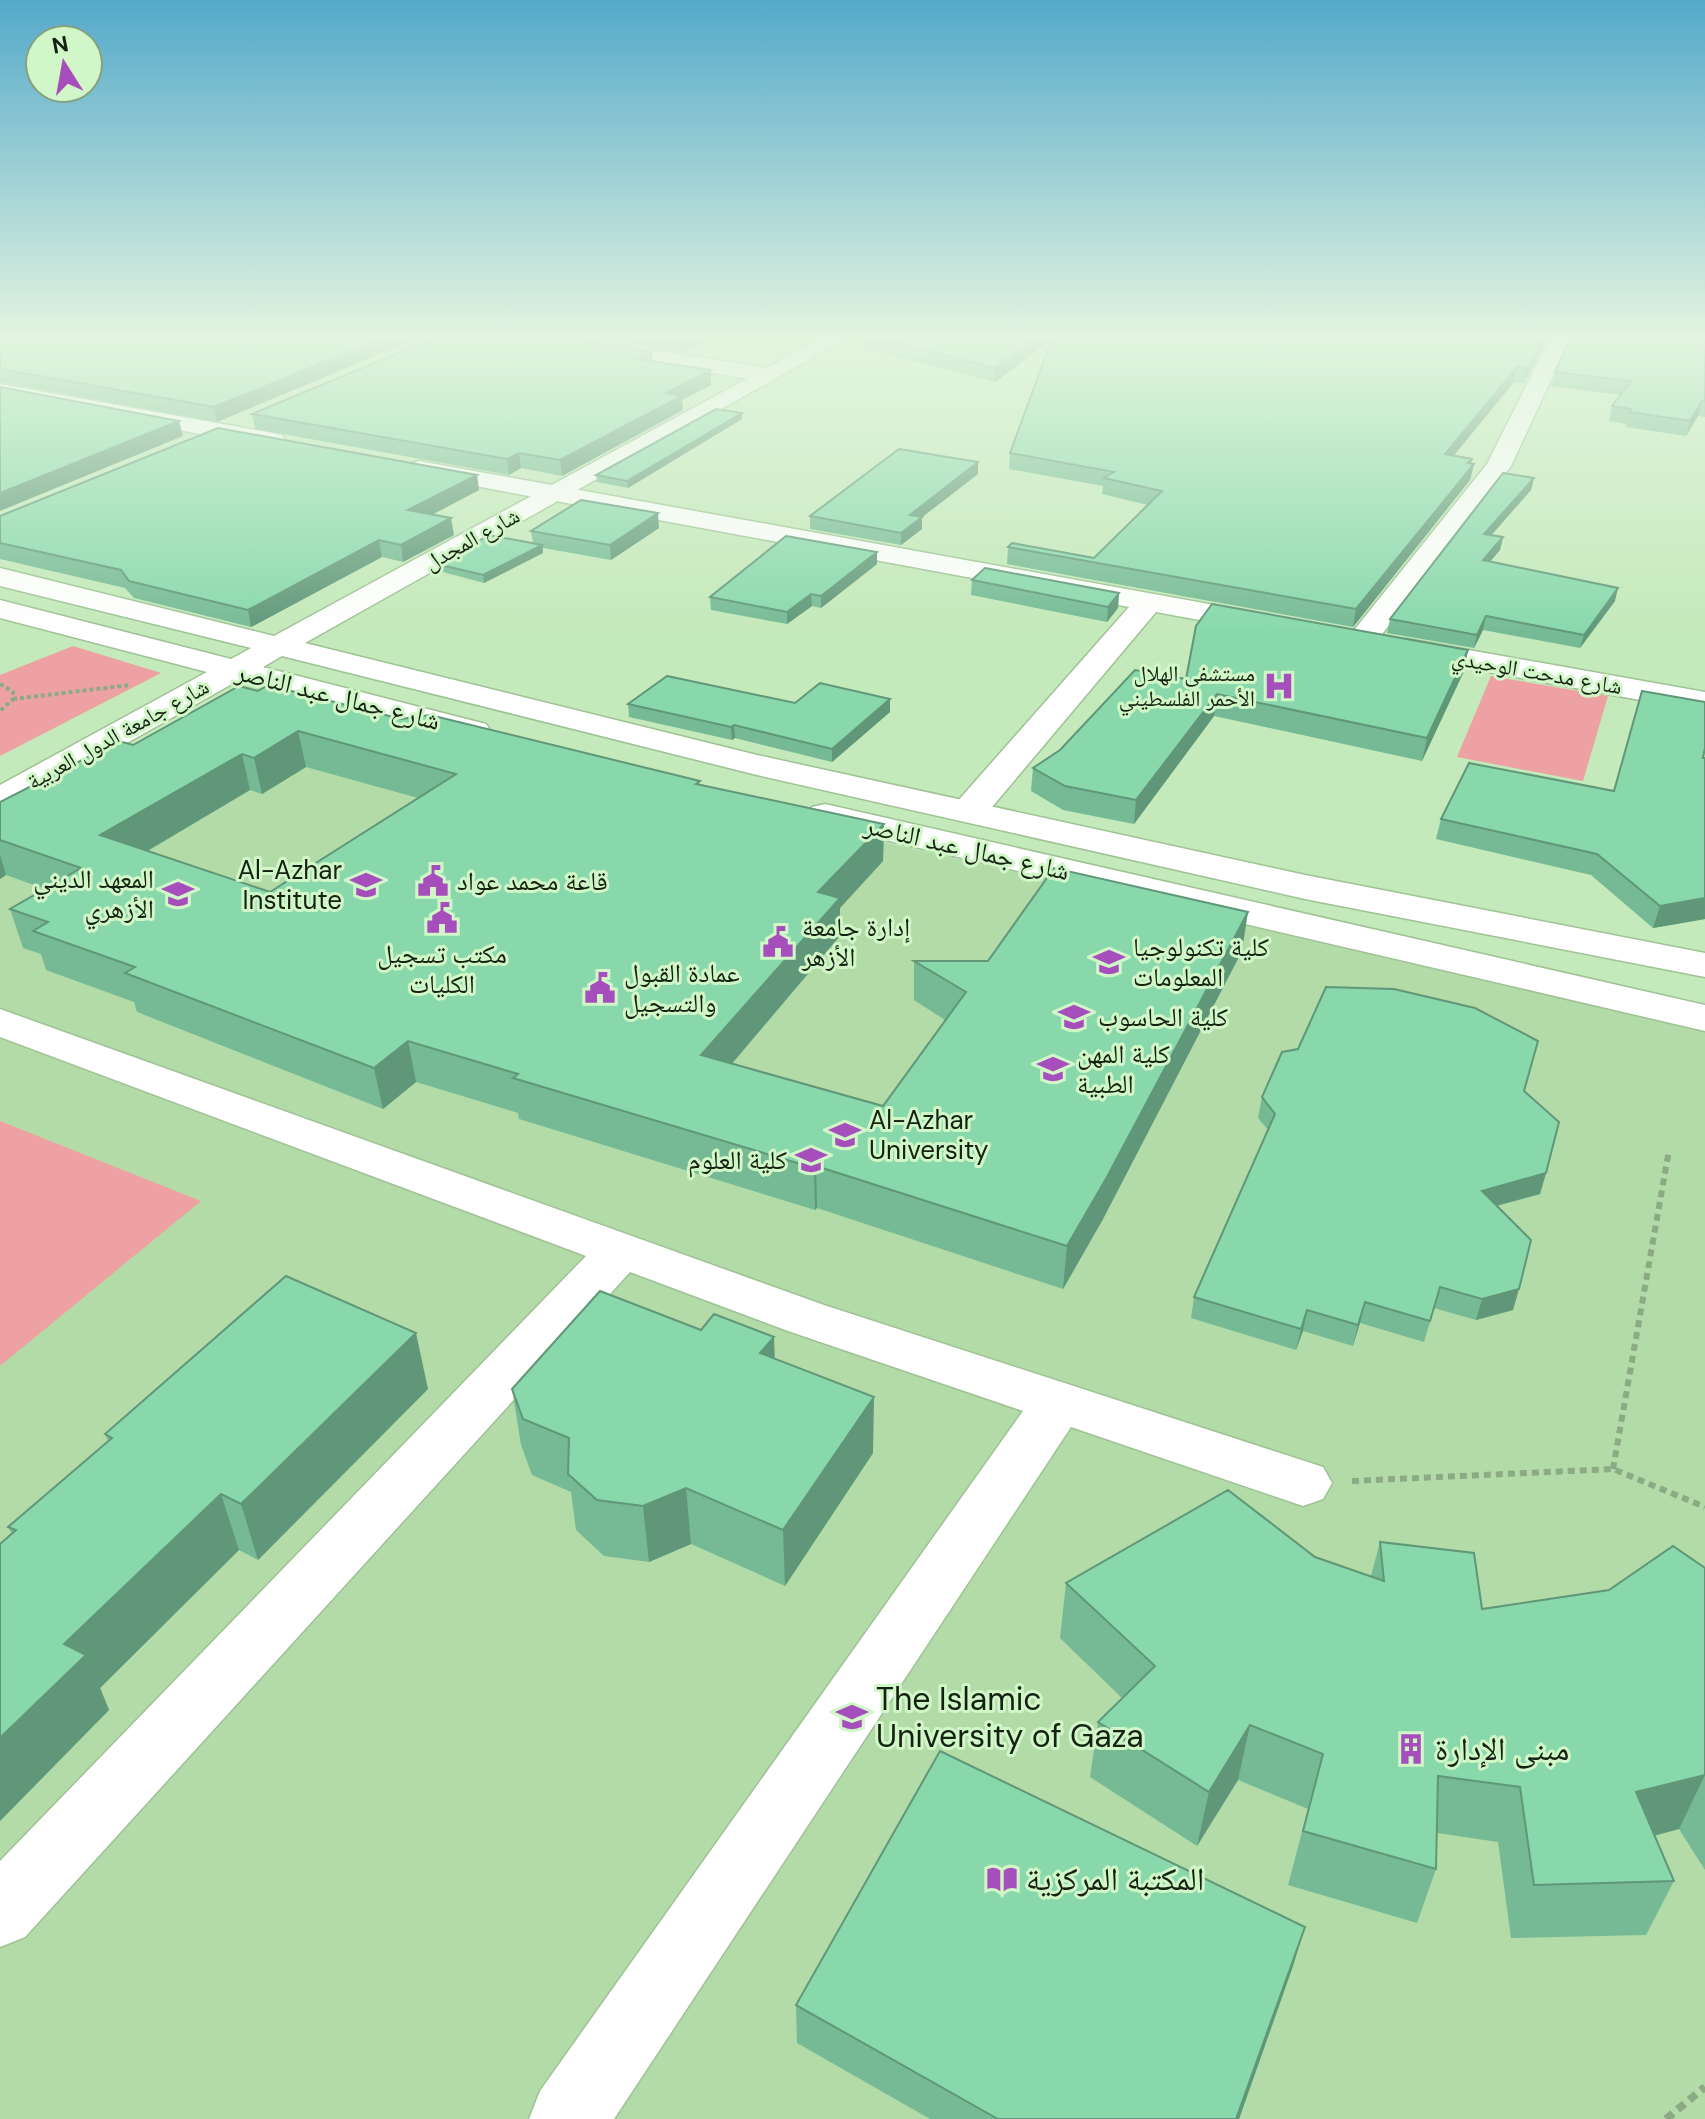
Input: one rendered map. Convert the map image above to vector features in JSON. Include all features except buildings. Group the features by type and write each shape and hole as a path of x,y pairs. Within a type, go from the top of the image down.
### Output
{"main road":[{"path":"182,448 207,438"},
{"path":"260,438 302,446"},
{"name":"شارع المجدل","path":"278,647 654,438"},
{"path":"1362,640 1499,466 1513,438"},
{"path":"395,464 551,495 1286,626"},
{"name":"شارع جمال عبد الناصر","path":"0,577 757,765 1305,887 1705,965"},
{"path":"969,811 1149,602"},
{"name":"شارع جمال عبد الناصر","path":"0,609 503,739"},
{"name":"شارع مدحت الوحيدي","path":"1332,634 1705,702"},
{"name":"شارع جامعة الدول العربية","path":"0,799 278,647"},
{"name":"شارع جمال عبد الناصر","path":"793,808 1705,1018"},
{"path":"0,1022 806,1318 1303,1483"},
{"path":"0,1912 621,1250"},
{"path":"568,2119 1059,1402"}],"path":[{"path":"0,711 13,699 144,683"},
{"path":"0,684 13,692 13,699"},
{"path":"1613,1469 1669,1150"},
{"path":"1303,1483 1613,1469 1705,1507"},
{"path":"1666,2119 1705,2087"}],"shaded area":[{"path":"73,646 161,673 0,756 0,675"},
{"path":"1491,676 1608,696 1583,781 1457,757"},
{"name":"The Islamic University of Gaza","path":"244,684 644,787 1705,1027 1705,2119 0,2119 0,838 42,815"},
{"path":"0,1121 201,1201 0,1366"}],"place":[{"name":"مستشفى الهلال الأحمر الفلسطيني","path":"1279,686"},
{"name":"قاعة محمد عواد","path":"433,881"},
{"name":"Al-Azhar Institute","path":"366,885"},
{"name":"المعهد الديني الأزهري","path":"178,894"},
{"name":"مكتب تسجيل الكليات","path":"442,918"},
{"name":"إدارة جامعة الأزهر","path":"778,942"},
{"name":"كلية تكنولوجيا المعلومات","path":"1109,962"},
{"name":"عمادة القبول والتسجيل","path":"600,988"},
{"name":"كلية الحاسوب","path":"1074,1017"},
{"name":"كلية المهن الطبية","path":"1053,1069"},
{"name":"Al-Azhar University","path":"845,1135"},
{"name":"كلية العلوم","path":"811,1160"},
{"name":"The Islamic University of Gaza","path":"852,1717"},
{"name":"مبنى الإدارة","path":"1411,1749"},
{"name":"المكتبة المركزية","path":"1002,1879"}]}
